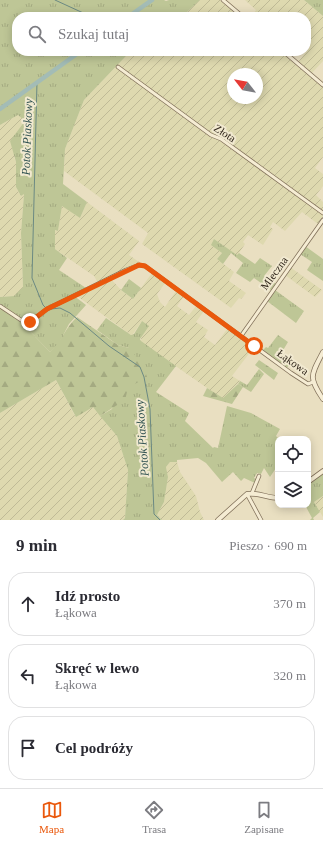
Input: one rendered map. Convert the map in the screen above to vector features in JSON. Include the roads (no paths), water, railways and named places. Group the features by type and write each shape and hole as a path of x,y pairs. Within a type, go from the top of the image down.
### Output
{"street":[{"path":"223,0 237,12"},
{"path":"289,56 323,85"},
{"name":"Złota","path":"118,67 212,135 221,139 323,214"},
{"name":"Mleczna","path":"240,336 323,220"},
{"name":"Łąkowa","path":"0,306 21,320 30,322 47,309 139,265 145,266 301,380 308,384 313,382"},
{"path":"323,352 314,371 313,382 323,399"},
{"path":"311,480 323,471"},
{"path":"218,520 250,494 259,476"},
{"path":"250,494 275,498"},
{"path":"250,494 261,520"}],"waterway":[{"path":"55,0 81,12"},
{"path":"135,12 152,0"},
{"path":"0,109 74,56"},
{"name":"Potok Piaskowy","path":"37,82 32,278 43,305 46,308"},
{"name":"Potok Piaskowy","path":"51,309 60,308 70,313 109,346 140,367 144,377 150,409 154,514 160,520"}]}
